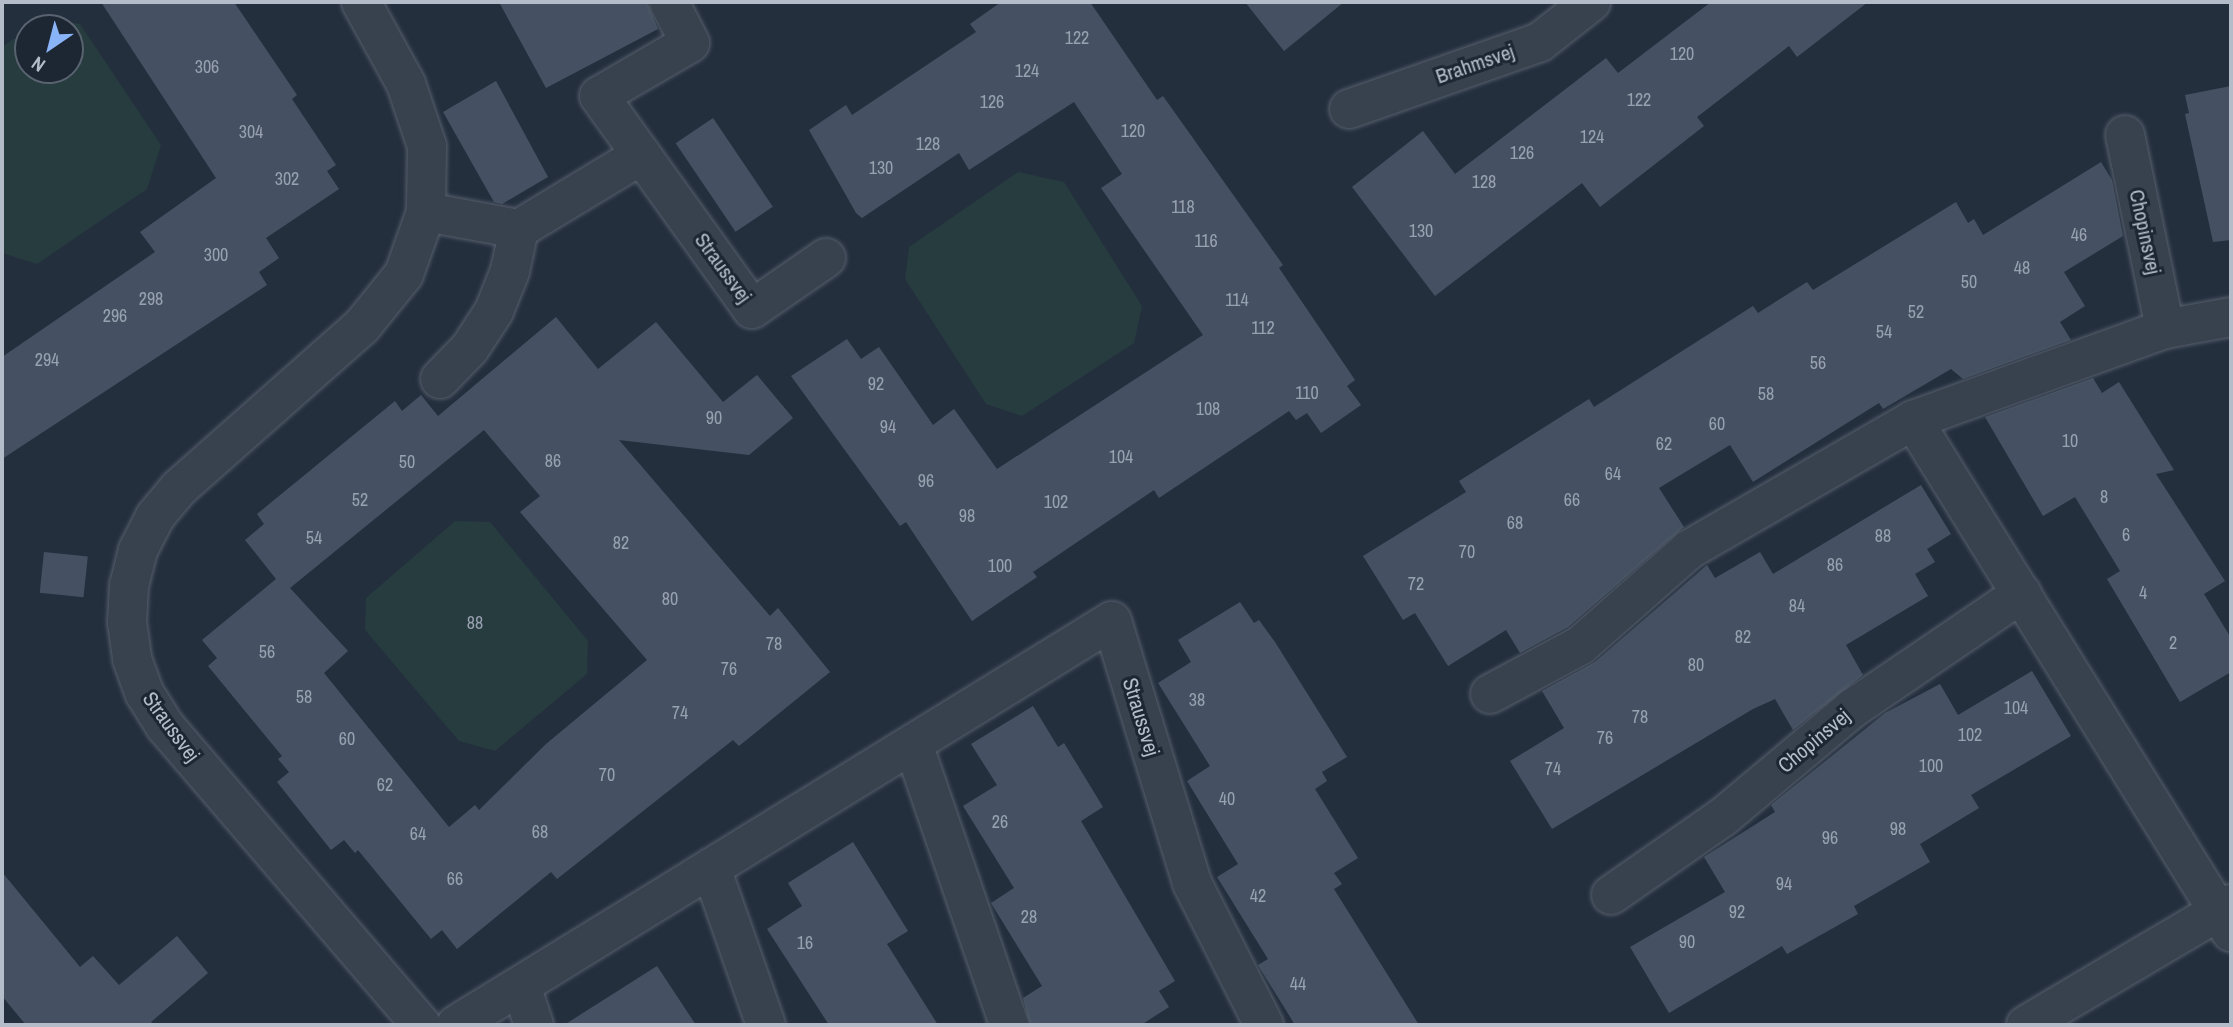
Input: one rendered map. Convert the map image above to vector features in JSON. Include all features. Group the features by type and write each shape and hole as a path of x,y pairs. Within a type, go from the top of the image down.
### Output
{"street":[{"name":"Straussvej","path":"361,2 406,84 427,146 426,212 404,274 362,326 179,488 155,517 138,550 129,585 127,622 132,659 145,694 165,726 421,1025"},
{"name":"Straussvej","path":"669,2 690,43 598,96 752,309 826,258"},
{"name":"Brahmsvej","path":"1349,109 1540,42 1591,2"},
{"name":"Chopinsvej","path":"2125,135 2165,329"},
{"path":"426,212 519,229 641,155"},
{"path":"440,379 470,348 494,311 510,271 519,229"},
{"path":"1490,694 1580,645 1690,549 1913,420 2165,329 2231,317"},
{"path":"1913,420 2227,916 2026,1025"},
{"name":"Chopinsvej","path":"1611,895 1723,817 1853,708 2022,593"},
{"name":"Straussvej","path":"456,1025 1112,621 1192,883 1264,1025"},
{"path":"913,744 1009,1025"},
{"path":"711,868 766,1025"},
{"path":"521,986 534,1025"}],"green space":[{"path":"84,30 161,145 147,189 37,264 2,253 2,47 14,39 14,84 84,84"},
{"path":"1018,172 1064,182 1142,306 1134,343 1022,416 986,404 905,279 909,247"},
{"path":"455,521 490,522 588,641 587,674 495,751 459,741 365,630 366,598"}],"building":[{"path":"101,2 234,2 297,95 292,99 336,165 327,171 339,189 266,238 279,258 259,272 267,285 2,459 2,357 155,252 140,232 216,178"},
{"path":"499,2 647,2 658,29 546,88"},
{"path":"1001,2 1090,2 1157,100 1163,96 1283,265 1279,268 1355,380 1347,386 1361,405 1321,433 1307,413 1296,420 1289,411 1159,498 1154,490 1033,572 1037,577 972,621 906,522 900,526 791,376 847,339 861,359 879,347 933,425 954,409 997,469 1203,335 1101,188 1122,174 1074,102 969,170 959,153 862,218 856,213 809,130 846,105 852,115 976,32 970,24"},
{"path":"1245,2 1344,2 1284,51"},
{"path":"1711,2 1868,2 1797,57 1789,46 1697,117 1704,126 1600,207 1582,183 1435,296 1352,187 1423,131 1455,174 1606,58 1618,73"},
{"path":"496,81 548,177 502,204 494,202 443,112"},
{"path":"2231,86 2231,240 2213,242 2185,114 2189,113 2185,95"},
{"path":"713,118 773,207 736,232 676,143"},
{"path":"2101,162 2112,180 2123,236 2064,272 2085,306 2060,322 2071,340 1963,379 1951,369 1883,409 1879,403 1753,482 1730,445 1659,488 1684,527 1568,627 1520,653 1506,630 1448,666 1415,613 1403,620 1363,556 1466,492 1459,481 1589,399 1594,407 1753,306 1758,313 1807,282 1813,290 1956,202 1968,223 1974,219 1983,235"},
{"path":"556,317 598,369 656,322 723,402 757,375 793,418 749,455 619,440 770,616 778,608 830,672 739,746 733,740 557,879 551,872 457,949 442,930 431,939 358,850 355,853 344,840 331,850 277,782 289,772 278,759 282,756 208,666 217,658 202,640 276,579 245,540 264,524 257,514 395,401 402,411 421,395 438,416","holes":["484,430 540,496 520,512 647,660 546,744 479,810 475,805 449,827 324,673 348,651 290,588"]},
{"path":"2093,378 2102,393 2119,382 2174,470 2156,474 2225,581 2204,594 2231,638 2231,672 2180,702 2107,579 2120,571 2075,497 2043,516 1985,417"},
{"path":"1921,485 1951,534 1927,549 1935,562 1915,574 1928,596 1846,645 1863,675 1793,730 1775,699 1753,709 1552,829 1510,761 1564,728 1542,691 1595,662 1707,565 1715,578 1760,552 1773,574"},
{"path":"44,552 88,557 83,597 40,593"},
{"path":"1240,602 1254,623 1259,620 1275,642 1347,757 1322,772 1327,781 1315,789 1358,858 1334,873 1342,884 1334,889 1419,1025 1295,1025 1258,965 1268,959 1217,877 1238,864 1187,781 1210,766 1158,683 1191,662 1178,640"},
{"path":"2032,671 2071,736 1971,795 1979,808 1920,844 1930,862 1854,906 1858,914 1787,954 1782,946 1669,1013 1630,947 1725,892 1704,857 1775,812 1771,805 1885,713 1940,684 1958,715"},
{"path":"1033,706 1058,747 1064,743 1103,807 1081,821 1175,981 1159,991 1169,1007 1141,1025 1030,1025 1023,998 1042,986 991,903 1014,888 963,806 997,785 971,744"},
{"path":"853,842 908,931 887,944 938,1025 829,1025 767,929 802,906 788,883"},
{"path":"2,872 80,967 93,956 119,985 177,936 208,973 151,1022 155,1025 26,1025 2,996"},
{"path":"657,966 696,1025 564,1025"}]}
